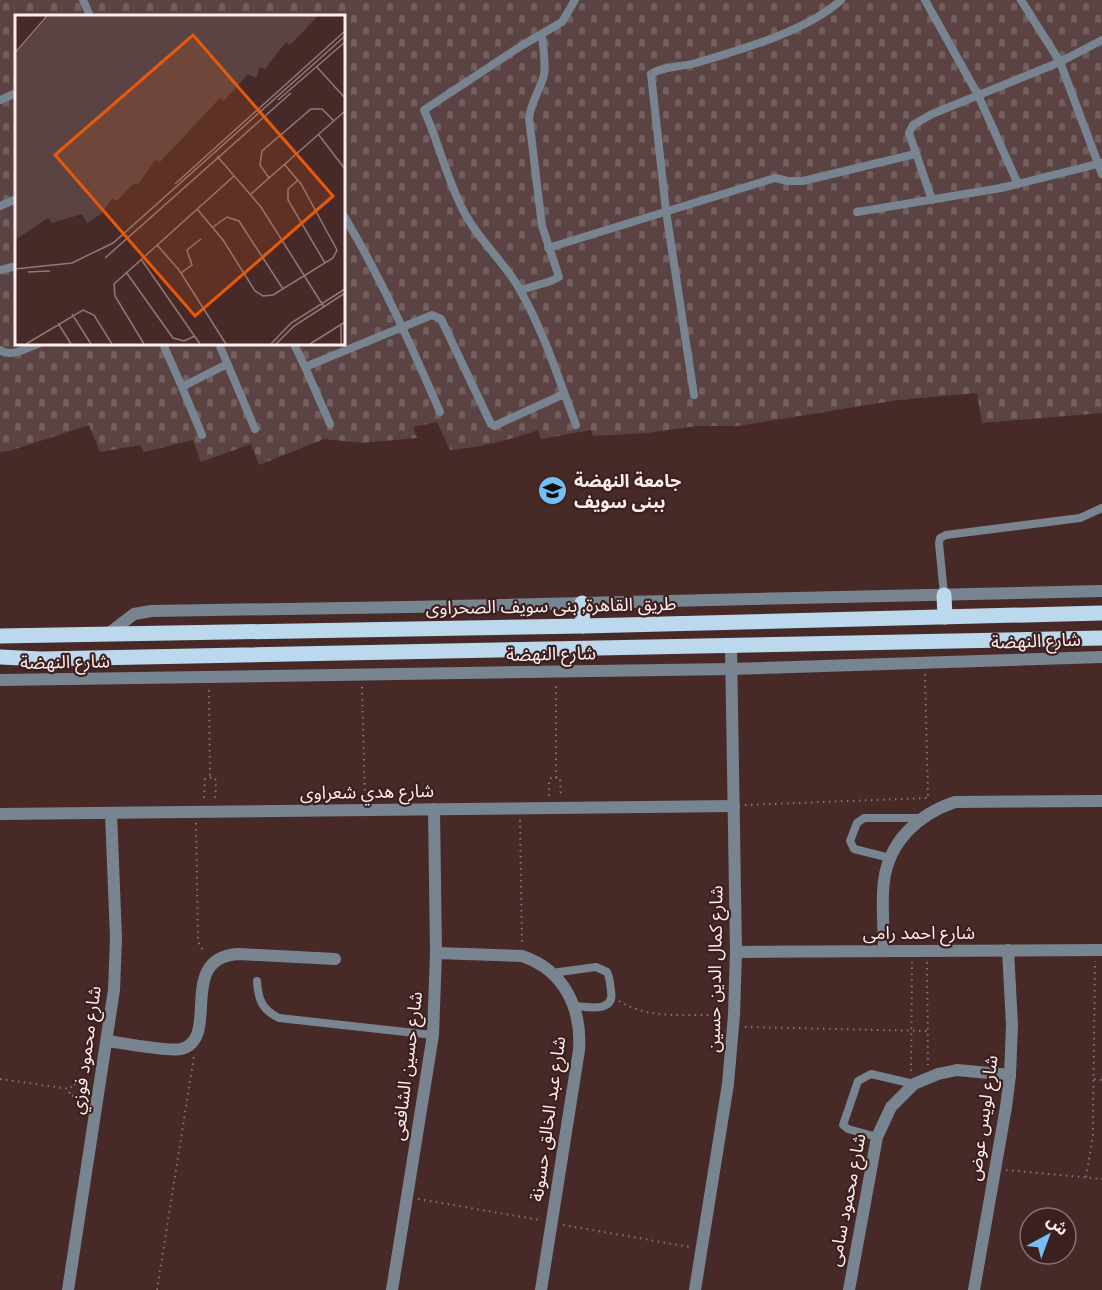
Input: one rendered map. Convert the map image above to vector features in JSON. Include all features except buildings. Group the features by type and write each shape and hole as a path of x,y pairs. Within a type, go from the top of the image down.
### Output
{"main road":[{"path":"944,595 945,617"},
{"path":"582,603 582,626"},
{"name":"طريق القاهرة, بنى سويف الصحراوى","path":"0,636 582,626 1102,613"},
{"path":"200,633 200,656"},
{"path":"0,657 41,659 1102,638"}],"street":[{"path":"108,634 134,614 151,611 1102,591"},
{"name":"شارع كمال الدين حسين","path":"695,1290 728,1084 734,1021 736,952 731,646"},
{"name":"شارع النهضة","path":"0,680 731,669 1102,657"},
{"path":"884,951 884,882 890,858 903,836 925,815 955,802 1102,801"},
{"name":"شارع هدي شعراوى","path":"0,814 734,806"},
{"name":"شارع حسين الشافعى","path":"392,1290 433,1035 436,952 434,809"},
{"name":"شارع محمود فوزي","path":"68,1290 114,990 116,938 111,813"},
{"name":"شارع لويس عوض","path":"974,1290 1010,1075 1012,1025 1008,950"},
{"name":"شارع احمد رامى","path":"736,952 1098,950"},
{"name":"شارع عبد الخالق حسونة","path":"436,952 522,956 552,973 565,988 574,1006 579,1028 579,1050 541,1290"},
{"path":"108,1041 177,1050 189,1046 197,1036 203,982 208,969 219,959 239,954 334,959"},
{"name":"شارع محمود سامى","path":"849,1290 877,1137 891,1107 913,1084 928,1077 957,1070 1010,1075"}],"lane":[{"path":"83,0 90,15"},
{"path":"574,0 569,13 562,22 424,110 466,215 479,236 505,266 521,290 576,425"},
{"path":"694,395 666,211 651,74 762,41 814,19 830,10 841,0"},
{"path":"925,0 978,95 1018,184"},
{"path":"1021,0 1060,62 1102,174"},
{"path":"521,290 559,277 542,226 530,118 531,107 545,66 542,35"},
{"path":"932,200 909,133 913,125 932,114 1060,62 1102,39"},
{"path":"0,100 15,93"},
{"path":"548,248 775,178 788,182 803,181 915,154"},
{"path":"856,212 1018,184 1100,164"},
{"path":"0,206 15,199"},
{"path":"345,218 368,256 403,327 440,412"},
{"path":"0,270 15,266"},
{"path":"305,367 432,315 441,319 494,426 564,394"},
{"path":"0,350 8,354 35,345"},
{"path":"163,345 202,435"},
{"path":"219,345 255,429"},
{"path":"294,345 330,424"},
{"path":"182,387 227,364"},
{"path":"944,595 940,538 946,535 1080,518 1102,508"},
{"path":"890,858 854,849 850,841 857,823 864,818 925,815"},
{"path":"552,973 596,967 604,969 609,975 612,996 610,1003 603,1007 574,1006"},
{"path":"256,981 257,993 263,1006 279,1018 433,1035"},
{"path":"877,1137 848,1129 843,1125 855,1084 861,1077 871,1074 913,1084"}],"path":[{"path":"925,662 928,798 925,815"},
{"path":"556,672 556,778"},
{"path":"362,675 365,810"},
{"path":"209,677 210,777"},
{"path":"205,812 216,780 210,777"},
{"path":"210,777 205,781 198,942 205,953 219,959"},
{"path":"551,778 561,780 555,808 549,780 551,778"},
{"path":"734,806 928,798"},
{"path":"520,808 522,956"},
{"path":"1086,1177 1093,1136 1098,950"},
{"path":"912,951 913,1084"},
{"path":"927,951 928,1077"},
{"path":"612,996 632,1008 647,1013 734,1021 928,1030"},
{"path":"157,1290 197,1036"},
{"path":"0,1079 70,1089"},
{"path":"1094,1079 1102,1080"},
{"path":"72,1084 99,1095 71,1096 70,1089 72,1084"},
{"path":"995,1169 1102,1179"}],"green space":[{"path":"0,0 1102,0 1102,413 982,423 977,393 898,400 738,426 697,426 647,433 593,436 591,430 541,439 538,430 494,443 450,450 437,422 413,427 417,438 362,443 324,439 259,465 251,444 201,462 193,440 144,452 140,445 100,452 89,425 0,452"}],"place":[{"name":"جامعة النهضة ببنى سويف","path":"553,491"}]}
